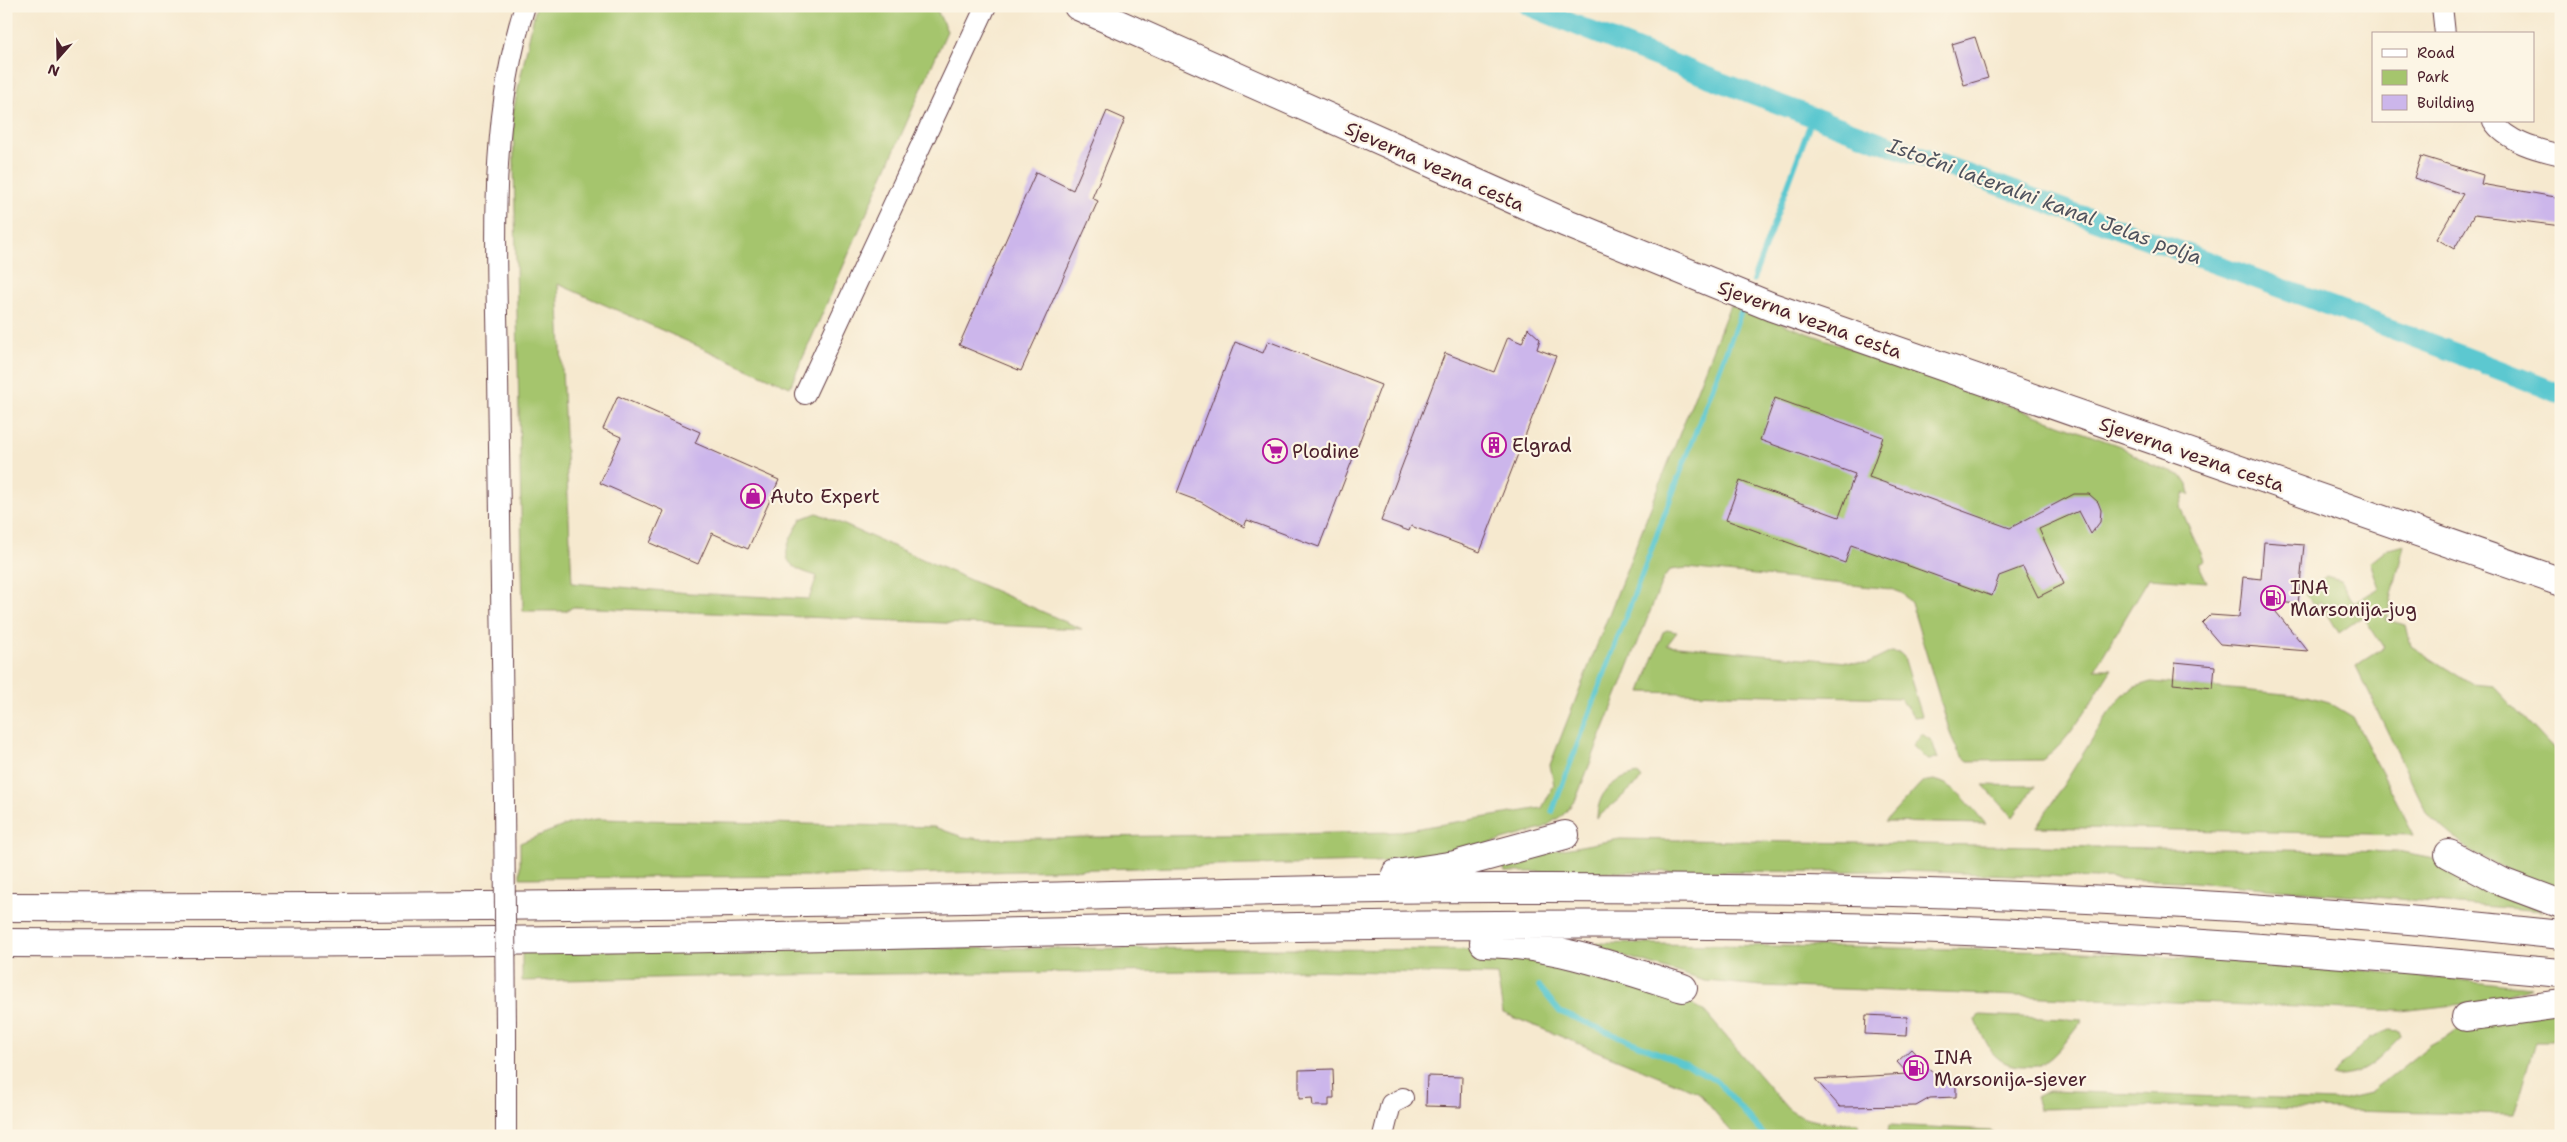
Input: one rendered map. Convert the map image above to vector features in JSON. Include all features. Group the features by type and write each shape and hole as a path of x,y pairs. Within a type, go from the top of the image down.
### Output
{"main road":[{"name":"Sjeverna vezna cesta","path":"1078,6 1537,211 1763,303 2561,582"},
{"path":"1209,892 1222,885 1262,876 1426,871 1565,835"},
{"path":"2449,854 2502,882 2561,904"},
{"path":"6,908 577,905 1496,888 1860,892 2136,902 2318,913 2561,935"},
{"path":"6,943 640,939 1325,926 1782,926 2060,936 2348,954 2561,972"},
{"path":"1325,926 1345,934 1393,942 1525,945 1593,959 1683,988"},
{"path":"2466,1017 2561,1004"}],"street":[{"path":"506,1136 498,217 500,121 510,64 525,6"},
{"path":"805,394 986,6"},
{"path":"2442,6 2446,32"},
{"path":"2494,122 2498,129 2535,149 2561,155"},
{"path":"1383,1136 1391,1104 1403,1098"}],"green space":[{"path":"536,6 935,6 947,31 790,387 558,284 572,583 689,593 809,599 817,576 804,572 789,562 787,548 801,519 817,513 1082,629 573,607 566,611 523,611 513,112"},
{"path":"1730,305 2120,446 2149,464 2182,476 2188,485 2190,495 2185,493 2180,507 2204,560 2198,563 2207,582 2149,578 2095,669 2112,669 2089,706 2062,743 2042,760 1968,761 1959,753 1951,736 1911,603 1902,593 1891,589 1687,568 1670,570 1663,579 1576,799 1564,814 1542,829 1456,853 1407,861 831,876 520,878 520,843 571,823 597,819 934,827 963,837 982,839 1395,832 1542,808 1554,785 1550,765"},
{"path":"2404,545 2386,620 2406,625 2411,646 2471,684 2494,686 2561,757 2561,892 2525,879 2473,853 2427,814 2356,666 2384,648 2363,616 2339,633 2320,601 2314,605 2305,594 2326,576 2340,580 2354,603 2379,588 2370,562 2385,550"},
{"path":"1667,630 1677,632 1667,645 1867,664 1891,652 1900,653 1904,657 1922,716 1914,717 1900,698 1641,692 1663,632"},
{"path":"2152,682 2307,696 2328,702 2353,717 2414,835 2037,827 2108,714 2123,695 2135,687"},
{"path":"1922,734 1932,741 1938,759 1927,760 1913,746"},
{"path":"1638,774 1642,779 1597,818 1600,800 1608,788 1621,779"},
{"path":"1933,780 1941,782 1956,791 1986,824 1885,822 1922,782"},
{"path":"1983,785 2035,786 2013,817"},
{"path":"1620,839 2397,852 2434,859 2543,911 2180,881 1903,871 1505,872 1502,860"},
{"path":"1596,943 2067,951 2328,967 2531,987 2489,1001 2401,1011 1762,986 1705,981 1599,948"},
{"path":"1016,948 1507,950 1654,988 1688,1002 1705,1012 1787,1108 1803,1117 1821,1122 1858,1123 1859,1133 1867,1133 1867,1136 1735,1136 1698,1092 1503,1013 1497,975 1309,970 786,975 522,981 522,951"},
{"path":"2561,1009 2561,1041 2535,1041 2514,1114 2178,1106 2039,1109 2035,1097 2049,1091 2335,1101 2370,1093 2430,1045 2455,1031 2477,1024"},
{"path":"1979,1015 2083,1020 2052,1057 2038,1066 2025,1066 2006,1063 1993,1053 1976,1020"},
{"path":"2389,1030 2399,1031 2401,1036 2371,1065 2354,1074 2332,1076 2370,1038"},
{"path":"1889,1125 1991,1130 1995,1136 1875,1136 1888,1133"}],"building":[{"path":"1975,37 1988,78 1964,85 1952,44"},
{"path":"1107,111 1125,119 1092,198 1098,201 1021,371 959,345 1036,172 1073,190"},
{"path":"2421,156 2483,175 2481,184 2561,198 2561,226 2474,215 2454,249 2437,239 2463,194 2414,178"},
{"path":"1528,328 1540,339 1537,349 1556,356 1480,552 1411,526 1409,531 1381,521 1445,353 1494,372 1508,337 1522,343"},
{"name":"Plodine","path":"1268,341 1381,385 1319,547 1247,520 1244,527 1201,502 1177,493 1235,342 1263,353"},
{"path":"618,396 700,432 695,443 779,480 748,549 712,533 698,564 650,543 664,511 600,483 621,437 603,429"},
{"path":"1775,398 1883,437 1869,477 2010,528 2074,494 2089,494 2098,502 2101,510 2100,522 2091,534 2079,511 2039,529 2064,584 2038,597 2023,567 1999,576 1992,596 1851,545 1845,563 1726,520 1740,481 1839,517 1855,474 1760,440"},
{"path":"2264,542 2304,545 2298,604 2267,601 2308,651 2220,644 2202,623 2210,615 2239,617 2243,577 2261,579"},
{"path":"2175,662 2215,666 2213,688 2173,684"},
{"path":"1866,1015 1907,1017 1906,1036 1865,1034"},
{"path":"1911,1049 1940,1080 1956,1079 1956,1097 1930,1098 1916,1106 1840,1107 1815,1079 1908,1074 1897,1062"},
{"path":"1333,1069 1334,1098 1329,1098 1329,1106 1313,1106 1312,1098 1299,1099 1299,1070"},
{"path":"1427,1076 1462,1077 1461,1107 1426,1106"}],"waterway":[{"name":"Istočni lateralni kanal Jelas polja","path":"1529,6 1786,107 2303,296 2561,394"},
{"path":"1753,280 1813,116"},
{"path":"1552,812 1741,312"},
{"path":"1539,986 1560,1012 1685,1064 1717,1081 1765,1136"}],"place":[{"name":"Elgrad","path":"1494,445"},
{"name":"Plodine","path":"1275,451"},
{"name":"Auto Expert","path":"753,496"},
{"name":"INA Marsonija-jug","path":"2273,598"},
{"name":"INA Marsonija-sjever","path":"1916,1068"}]}
